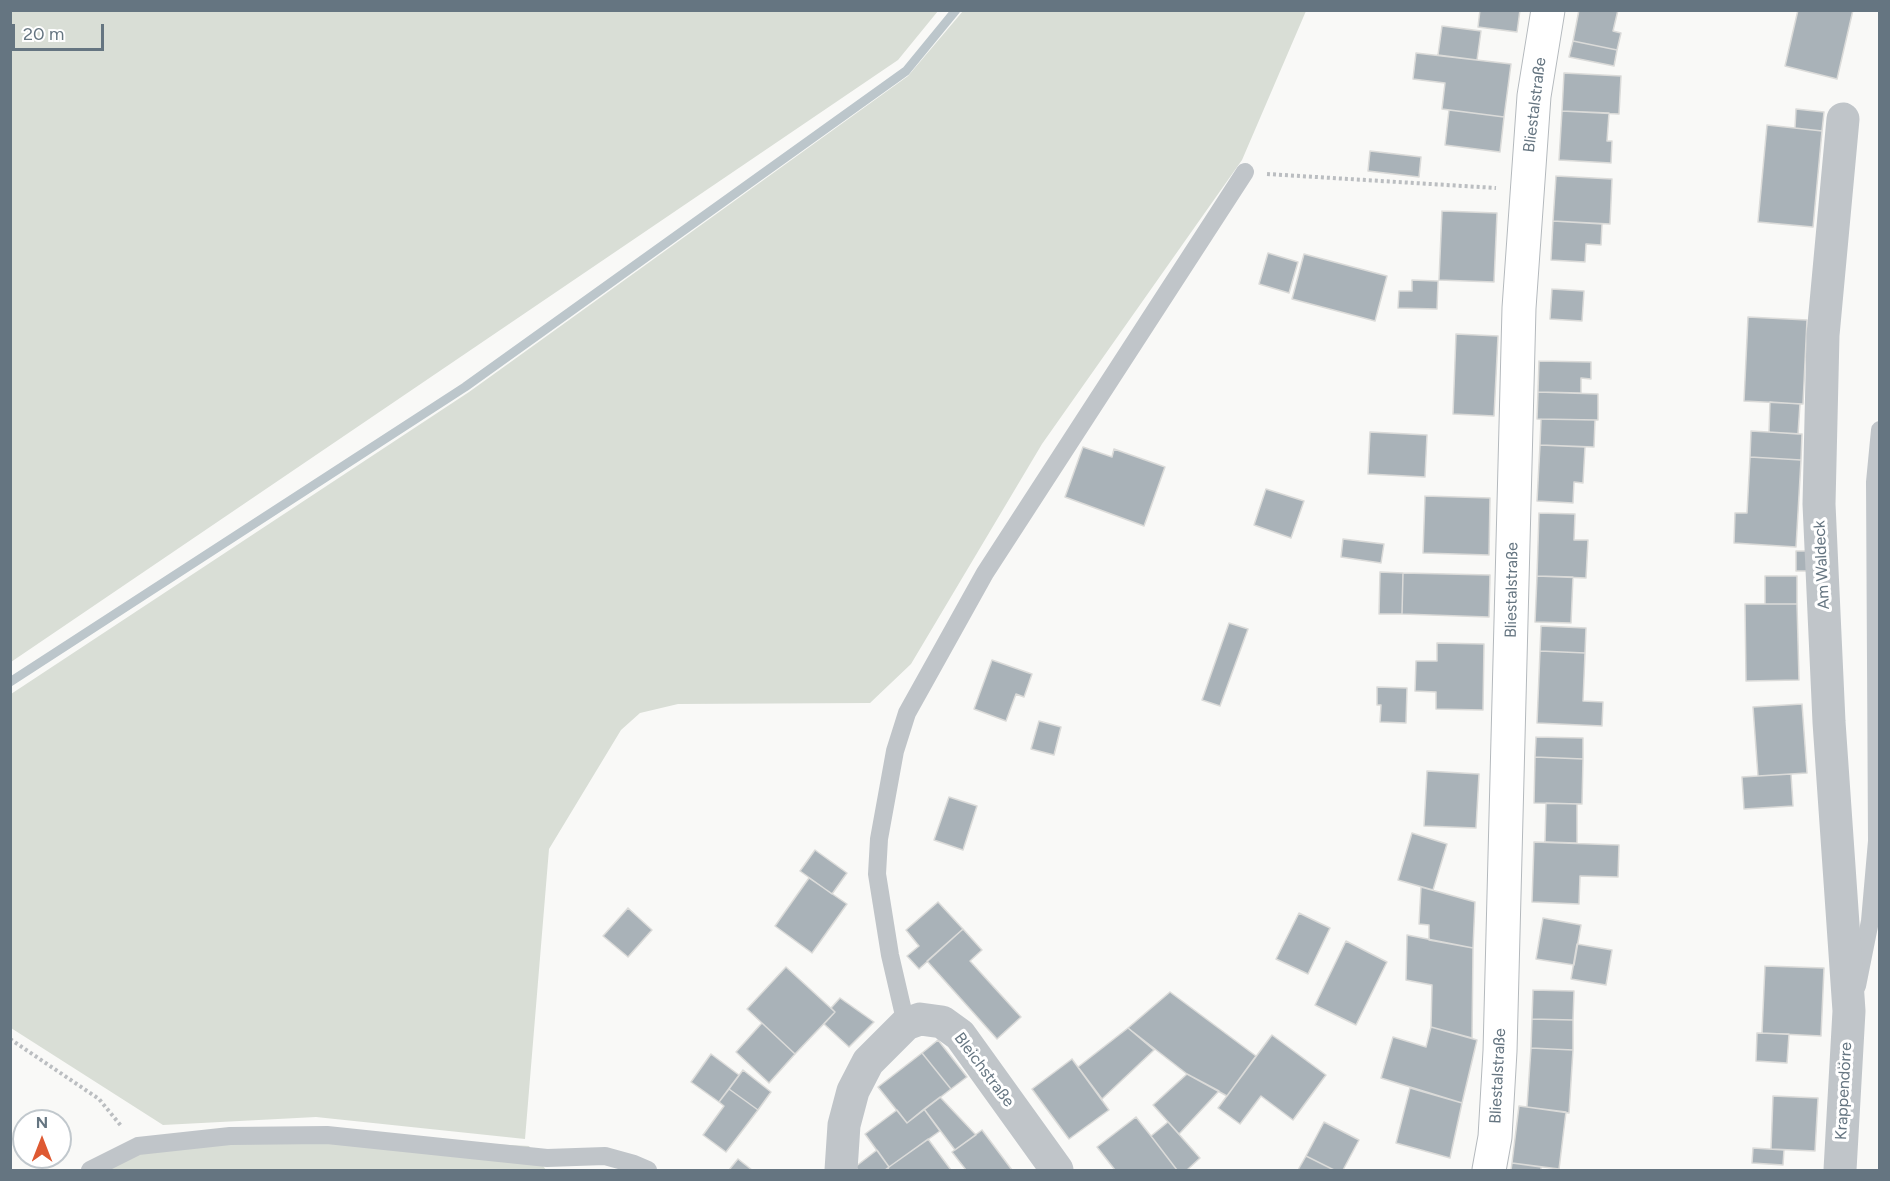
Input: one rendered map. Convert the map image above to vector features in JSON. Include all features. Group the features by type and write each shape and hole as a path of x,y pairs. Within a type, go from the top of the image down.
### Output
{"main road":[{"name":"Bliestalstraße","path":"1489,1170 1495,1137 1500,1051 1518,343 1526,190 1534,96 1548,10"}],"street":[{"name":"Am Waldeck","path":"1843,120 1823,335 1819,504 1829,722 1849,1011"},
{"name":"Krappendörre","path":"1840,1170 1849,1011"},
{"name":"Bleichstraße","path":"906,1024 920,1019 942,1022 960,1035 1058,1170"},
{"path":"841,1170 844,1125 852,1091 868,1062 906,1024"}],"lane":[{"path":"906,1024 890,955 877,874 879,839 895,751 907,713 985,573 1245,172"},
{"path":"1849,1011 1859,981 1870,921 1877,841 1875,482 1880,430"},
{"path":"90,1170 138,1146 230,1136 327,1135 547,1158 605,1156 648,1170"}],"path":[{"path":"1245,172 1526,190"},
{"path":"10,1039 99,1099 138,1146"}],"shaded area":[{"path":"11,10 938,11 898,60 11,662"},
{"path":"963,11 1306,11 1242,160 1042,444 911,664 870,703 678,704 640,713 621,730 549,849 525,1139 316,1117 163,1125 11,1028 11,694 469,392 908,76"},
{"path":"327,1135 529,1146 546,1170 90,1170 138,1146"}],"building":[{"path":"1480,10 1520,10 1517,32 1478,27"},
{"path":"1579,10 1618,10 1613,31 1621,33 1617,50 1573,41"},
{"path":"1798,10 1853,10 1837,79 1785,66"},
{"path":"1442,26 1481,31 1477,60 1438,55"},
{"path":"1573,41 1617,50 1614,66 1569,57"},
{"path":"1416,53 1511,64 1504,117 1442,109 1445,83 1413,79"},
{"path":"1564,73 1621,76 1619,114 1562,111"},
{"path":"1796,109 1824,112 1822,131 1795,128"},
{"path":"1449,110 1504,117 1500,152 1445,145"},
{"path":"1562,111 1609,113 1607,141 1612,141 1611,163 1559,160"},
{"path":"1767,125 1822,131 1813,227 1758,222"},
{"path":"1370,151 1421,157 1419,177 1368,171"},
{"path":"1556,176 1612,179 1610,224 1553,221"},
{"path":"1442,211 1497,213 1494,282 1439,280"},
{"path":"1553,221 1602,224 1601,245 1586,244 1585,262 1551,260"},
{"path":"1268,253 1298,262 1289,293 1259,284"},
{"path":"1304,254 1387,276 1375,321 1292,299"},
{"path":"1412,280 1438,281 1437,309 1398,308 1399,291 1412,291"},
{"path":"1552,289 1584,291 1582,321 1550,319"},
{"path":"1748,317 1807,320 1803,404 1744,401"},
{"path":"1456,334 1498,336 1494,416 1453,414"},
{"path":"1539,361 1591,362 1591,379 1581,378 1581,393 1538,392"},
{"path":"1538,392 1598,394 1598,420 1537,419"},
{"path":"1770,402 1800,404 1798,434 1769,432"},
{"path":"1541,419 1595,420 1594,447 1540,445"},
{"path":"1751,431 1802,434 1801,460 1750,457"},
{"path":"1370,432 1427,435 1425,477 1368,474"},
{"path":"1540,445 1585,447 1583,483 1574,482 1573,503 1537,501"},
{"path":"1083,447 1112,457 1114,449 1165,467 1144,526 1065,497"},
{"path":"1750,457 1801,460 1796,547 1734,543 1735,513 1747,513"},
{"path":"1266,489 1304,501 1291,538 1254,525"},
{"path":"1425,496 1490,498 1489,555 1423,553"},
{"path":"1539,513 1575,514 1574,540 1588,540 1586,578 1537,576"},
{"path":"1343,539 1384,544 1381,563 1341,557"},
{"path":"1796,551 1807,551 1807,571 1796,571"},
{"path":"1380,572 1403,573 1402,614 1379,614"},
{"path":"1403,573 1490,575 1489,617 1402,614"},
{"path":"1537,576 1573,577 1571,623 1535,622"},
{"path":"1765,576 1797,576 1797,604 1765,604"},
{"path":"1745,604 1797,604 1799,680 1746,681"},
{"path":"1229,623 1248,629 1220,706 1202,700"},
{"path":"1541,626 1586,628 1585,653 1540,651"},
{"path":"1437,643 1484,644 1483,710 1436,709 1436,692 1415,691 1416,661 1437,661"},
{"path":"1540,651 1585,653 1583,701 1603,702 1602,726 1537,723"},
{"path":"992,660 1032,674 1024,697 1016,694 1006,721 974,709"},
{"path":"1377,687 1407,688 1406,723 1380,722 1381,705 1377,705"},
{"path":"1802,704 1807,773 1758,776 1753,707"},
{"path":"1039,721 1061,727 1054,755 1031,749"},
{"path":"1536,737 1583,738 1583,759 1535,757"},
{"path":"1535,757 1583,759 1582,804 1534,803"},
{"path":"1427,771 1479,774 1476,828 1424,826"},
{"path":"1791,774 1793,806 1744,809 1742,777"},
{"path":"949,797 977,806 963,850 934,840"},
{"path":"1546,803 1577,804 1577,843 1545,842"},
{"path":"1412,833 1447,844 1433,890 1398,880"},
{"path":"1534,842 1619,845 1618,877 1580,876 1579,904 1532,902"},
{"path":"815,850 847,873 832,894 800,871"},
{"path":"809,878 847,904 812,953 775,926"},
{"path":"1421,887 1475,902 1473,948 1429,940 1429,925 1419,924"},
{"path":"938,902 963,929 919,969 907,956 919,946 906,930"},
{"path":"628,908 652,930 628,957 603,936"},
{"path":"1299,913 1330,928 1308,974 1276,959"},
{"path":"1543,918 1581,925 1574,965 1536,959"},
{"path":"963,929 982,950 970,961 1021,1017 997,1039 927,961"},
{"path":"1407,935 1473,948 1472,1038 1431,1027 1432,985 1406,980"},
{"path":"1346,941 1387,962 1356,1025 1315,1005"},
{"path":"1577,944 1612,950 1606,985 1571,979"},
{"path":"1765,966 1824,968 1821,1036 1762,1033"},
{"path":"786,967 835,1012 795,1054 747,1009"},
{"path":"1533,990 1574,991 1573,1020 1532,1019"},
{"path":"1170,992 1256,1056 1227,1096 1187,1074 1128,1028"},
{"path":"840,998 874,1022 849,1047 824,1024 835,1012 831,1008"},
{"path":"1532,1019 1573,1020 1573,1050 1531,1048"},
{"path":"762,1023 795,1054 769,1083 736,1052"},
{"path":"1431,1027 1477,1040 1462,1103 1381,1078 1393,1037 1426,1047"},
{"path":"1128,1028 1154,1050 1102,1099 1078,1067"},
{"path":"1757,1033 1789,1034 1787,1063 1756,1061"},
{"path":"1272,1035 1326,1075 1293,1120 1261,1096 1240,1124 1218,1108"},
{"path":"938,1040 967,1077 951,1089 922,1053"},
{"path":"1531,1048 1573,1050 1569,1113 1527,1107"},
{"path":"922,1053 951,1089 907,1123 878,1087"},
{"path":"711,1054 739,1075 719,1102 691,1082"},
{"path":"1072,1059 1109,1110 1069,1139 1032,1089"},
{"path":"743,1070 771,1092 758,1110 729,1089"},
{"path":"1187,1074 1219,1091 1179,1134 1153,1105"},
{"path":"1410,1088 1462,1103 1450,1158 1396,1143"},
{"path":"729,1089 758,1110 726,1152 703,1135 724,1106 719,1102"},
{"path":"1773,1096 1818,1098 1815,1151 1771,1149"},
{"path":"940,1097 976,1135 955,1150 924,1109"},
{"path":"1519,1106 1566,1112 1559,1169 1512,1163"},
{"path":"924,1109 940,1131 889,1167 865,1134 897,1110 907,1123"},
{"path":"1136,1117 1177,1170 1115,1170 1097,1147"},
{"path":"1168,1122 1200,1158 1187,1170 1177,1170 1151,1136"},
{"path":"1324,1122 1359,1140 1343,1170 1334,1170 1306,1156"},
{"path":"982,1130 1012,1170 966,1170 952,1152"},
{"path":"928,1139 951,1170 888,1169 889,1167"},
{"path":"1753,1148 1784,1150 1783,1165 1752,1163"},
{"path":"877,1150 889,1167 885,1170 858,1170 855,1167"},
{"path":"1306,1156 1334,1170 1298,1170"},
{"path":"738,1159 752,1170 729,1170"},
{"path":"1512,1163 1541,1167 1541,1170 1511,1170"}],"waterway":[{"path":"10,682 465,387 906,71 956,10"}]}
